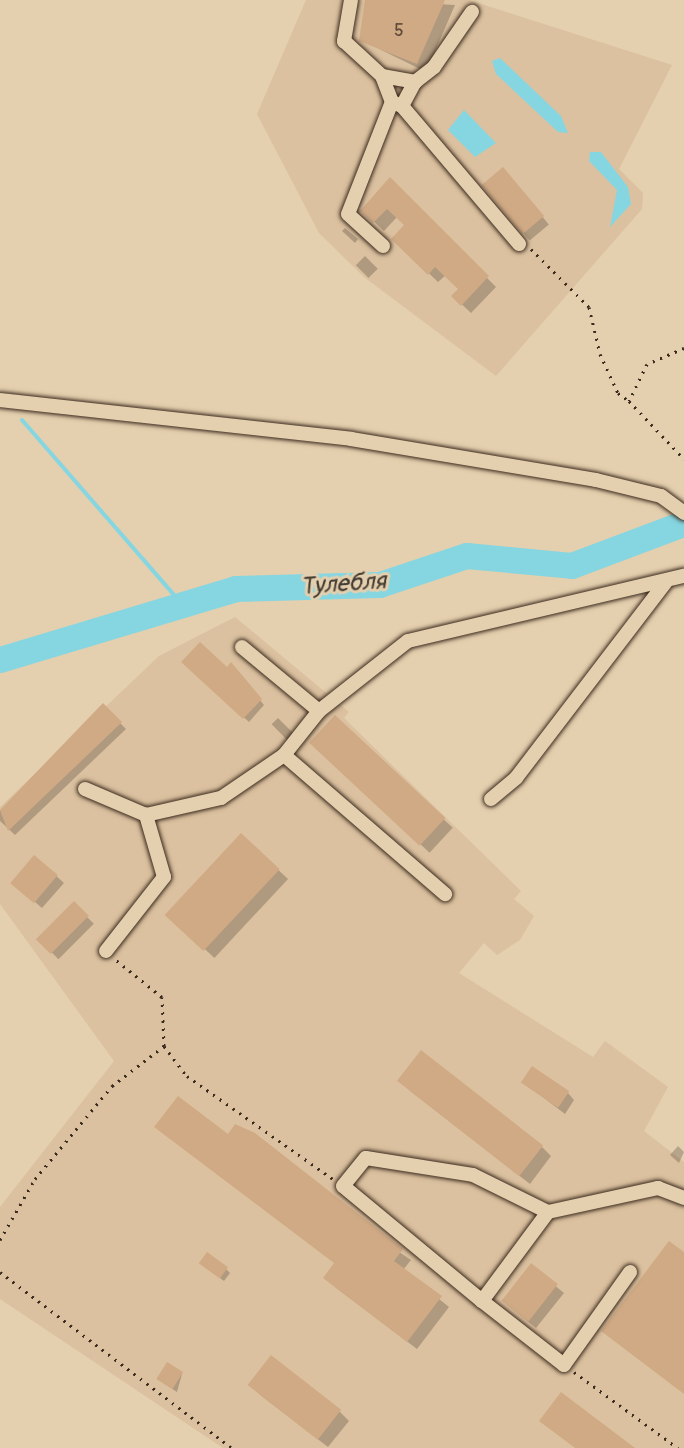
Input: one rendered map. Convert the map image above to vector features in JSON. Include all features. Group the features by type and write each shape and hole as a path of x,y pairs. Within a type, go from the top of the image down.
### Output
{"street":[{"path":"351,0 344,41 382,76 397,104 519,244"},
{"path":"383,246 348,214 397,104 472,12"},
{"path":"382,76 415,82"},
{"path":"0,400 351,439 596,480 661,496 683,512"},
{"path":"85,789 146,815 221,798 284,755 319,711 433,630 684,576"},
{"path":"491,799 516,778 666,582"},
{"path":"242,647 319,711"},
{"path":"284,755 445,894"},
{"path":"106,951 164,877 146,815"},
{"path":"630,1272 564,1365 343,1186 366,1158 473,1175 548,1212 658,1188 684,1198"},
{"path":"482,1301 548,1212"}],"path":[{"path":"519,244 562,272 571,294 589,307 600,354 618,393 684,459"},
{"path":"629,401 647,364 684,348"},
{"path":"106,951 162,997 164,1046 187,1076 343,1186"},
{"path":"0,1240 35,1179 112,1086 164,1046"},
{"path":"0,1272 232,1448"},
{"path":"564,1365 678,1448"}],"shaded area":[{"path":"306,0 469,0 672,65 619,169 643,193 642,209 496,376 364,277 319,233 257,114"},
{"path":"235,617 349,712 344,718 521,891 514,899 534,916 520,940 497,955 484,943 459,973 593,1057 605,1041 668,1087 644,1131 684,1162 684,1448 223,1448 0,1299 0,1207 114,1061 0,904 0,807 159,656"}],"water":[{"path":"500,58 561,116 568,133 558,132 496,74 492,61"},
{"path":"464,110 496,143 475,157 448,130"},
{"path":"590,152 601,152 628,187 631,204 610,227 617,190 589,161"}],"building":[{"path":"365,0 445,0 417,64 359,41"},
{"path":"503,167 544,216 523,234 482,185"},
{"path":"390,177 489,276 461,306 451,296 458,289 435,267 428,275 391,239 404,225 387,209 373,223 360,211"},
{"path":"200,642 227,667 231,662 262,699 243,719 181,662"},
{"path":"103,703 122,722 8,831 0,810"},
{"path":"335,715 445,818 420,846 309,743"},
{"path":"241,833 280,869 203,951 165,915"},
{"path":"34,855 58,875 34,903 10,883"},
{"path":"74,901 89,916 51,954 36,939"},
{"path":"421,1050 543,1145 519,1176 397,1081"},
{"path":"532,1066 569,1091 558,1108 521,1083"},
{"path":"178,1096 228,1134 235,1124 255,1133 403,1249 394,1261 442,1296 407,1342 323,1278 334,1263 154,1127"},
{"path":"669,1241 684,1252 684,1394 601,1331"},
{"path":"207,1252 228,1267 220,1279 199,1263"},
{"path":"531,1263 558,1284 528,1322 501,1301"},
{"path":"271,1355 341,1410 318,1440 248,1385"},
{"path":"167,1362 183,1372 173,1389 156,1379"},
{"path":"561,1392 635,1448 575,1448 539,1421"}],"waterway":[{"path":"22,420 180,602"},
{"name":"Тулебля","path":"0,660 236,589 380,585 467,556 572,566 684,524"}]}
